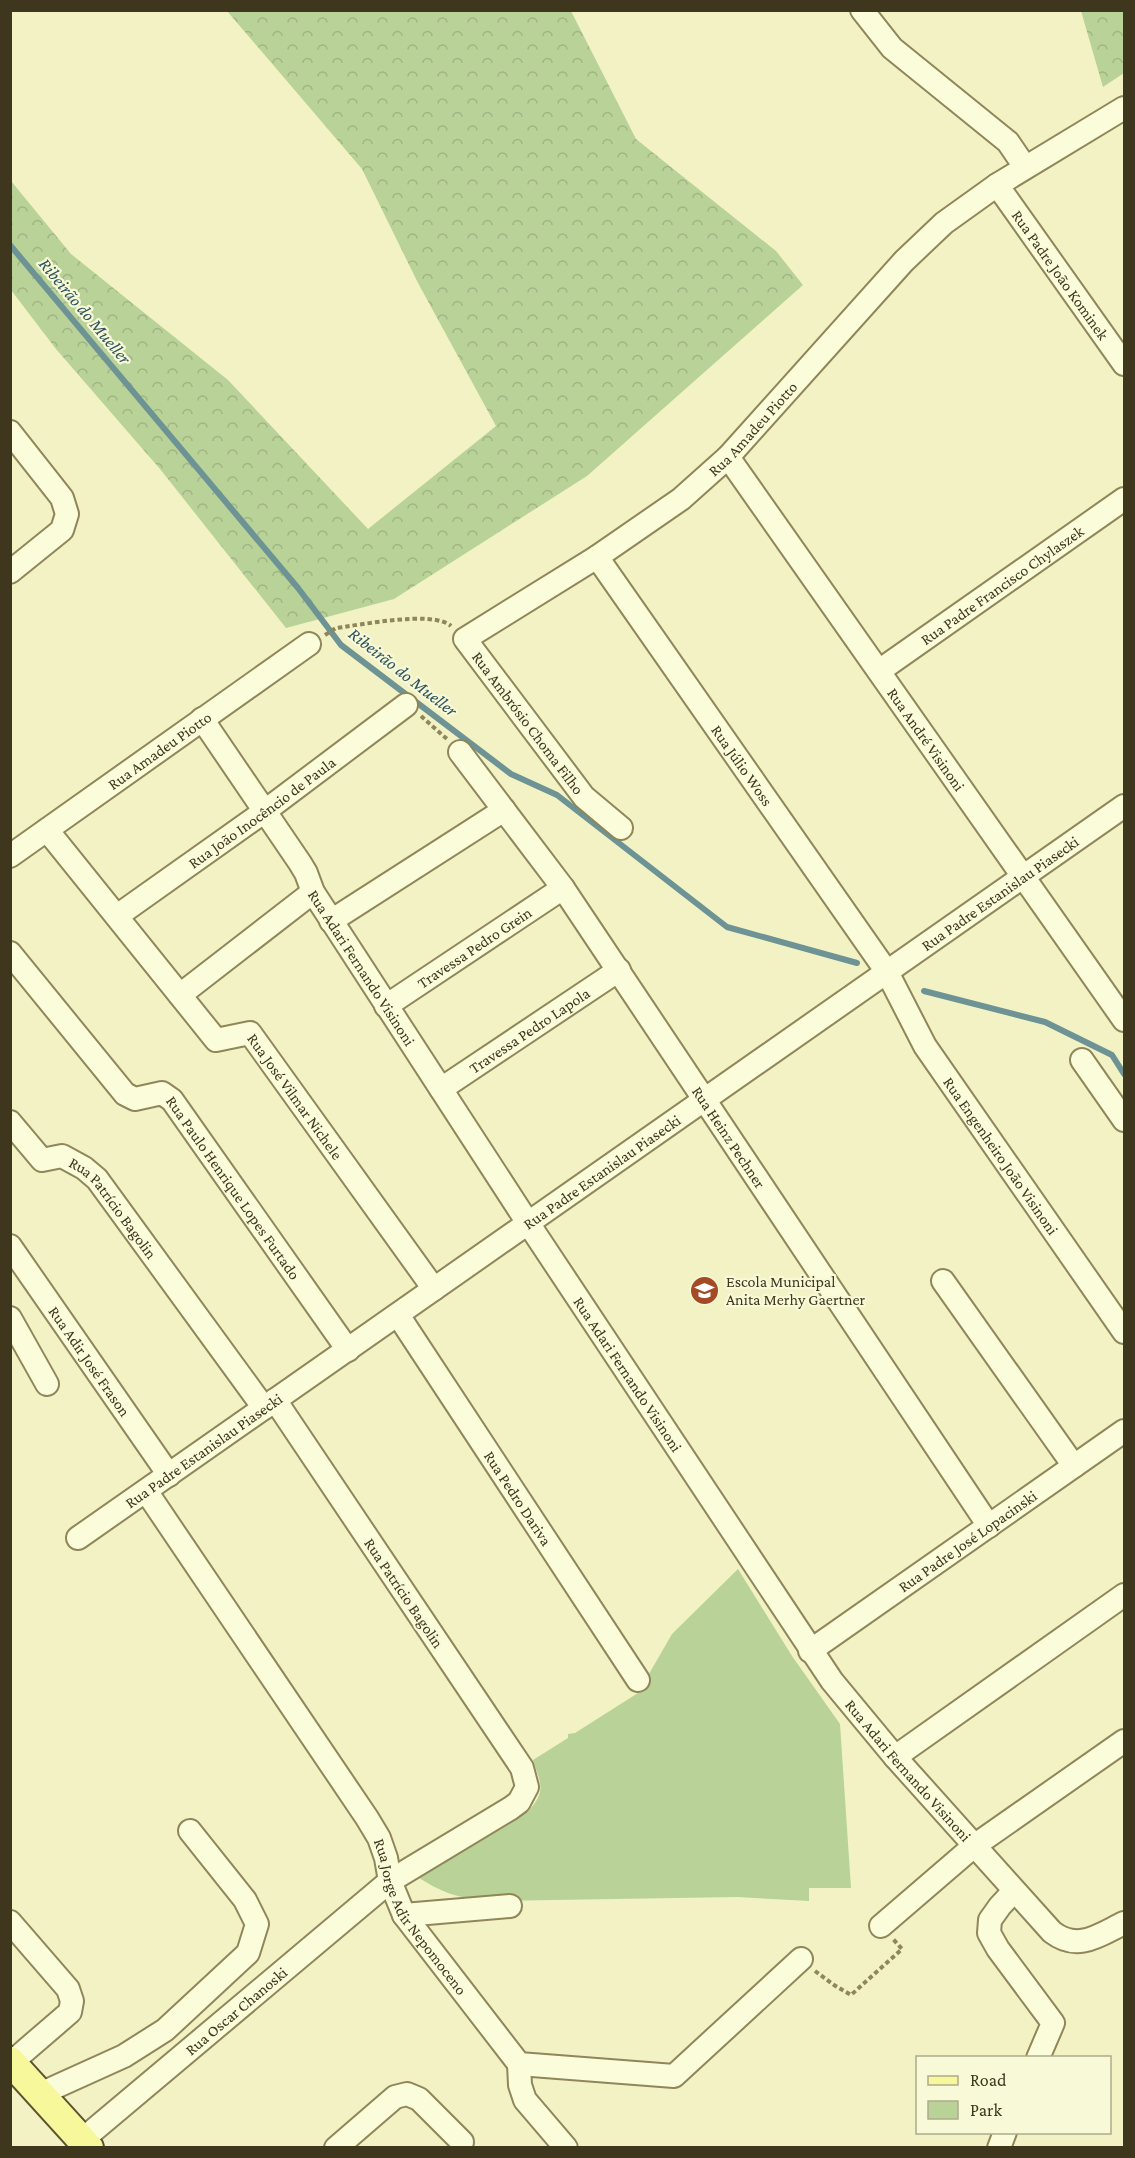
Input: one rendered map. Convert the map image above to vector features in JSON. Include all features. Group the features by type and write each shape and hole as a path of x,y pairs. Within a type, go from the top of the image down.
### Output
{"main road":[{"path":"11,2062 86,2144"}],"street":[{"path":"862,10 892,48 1008,142 1025,167"},
{"name":"Rua Amadeu Piotto","path":"465,639 597,557 681,499 728,457 924,240 997,185 1125,108"},
{"name":"Rua Padre João Kominek","path":"997,185 1125,364"},
{"path":"10,432 62,498 67,514 62,530 10,572"},
{"name":"Rua André Visinoni","path":"728,457 1125,1020"},
{"name":"Rua Padre Francisco Chylaszek","path":"879,671 1125,499"},
{"name":"Rua Júlio Woss","path":"597,557 887,972"},
{"name":"Rua Ambrósio Choma Filho","path":"465,639 584,797 621,828"},
{"name":"Rua Amadeu Piotto","path":"10,856 309,644"},
{"name":"Rua João Inocêncio de Paula","path":"117,916 265,811 406,705"},
{"name":"Rua Adari Fernando Visinoni","path":"202,719 300,862 313,892 331,921 528,1223 810,1650 842,1694 1014,1892 1052,1932 1060,1938 1083,1942 1125,1923"},
{"name":"Rua Heinz Pechner","path":"460,752 563,888 989,1526"},
{"name":"Rua Padre Estanislau Piasecki","path":"78,1538 1125,806"},
{"path":"331,921 504,810"},
{"name":"Rua José Vilmar Nichele","path":"47,830 216,1040 250,1033 434,1289"},
{"name":"Travessa Pedro Grein","path":"386,1006 563,888"},
{"path":"180,995 313,892"},
{"name":"Rua Paulo Henrique Lopes Furtado","path":"10,953 125,1094 135,1099 162,1093 172,1100 348,1350"},
{"name":"Travessa Pedro Lapola","path":"441,1089 619,970"},
{"name":"Rua Engenheiro João Visinoni","path":"887,972 925,1046 1125,1332"},
{"path":"1082,1060 1125,1120"},
{"name":"Rua Patrício Bagolin","path":"10,1122 42,1160 62,1156 84,1168 97,1179 269,1404 522,1768 527,1787 525,1794 511,1808 390,1881"},
{"name":"Rua Adir José Frason","path":"10,1246 168,1475"},
{"path":"943,1281 1074,1466"},
{"name":"Rua Pedro Dariva","path":"398,1315 638,1680"},
{"path":"10,1318 47,1384"},
{"name":"Rua Padre José Lopacinski","path":"810,1650 1125,1431"},
{"name":"Rua Jorge Adir Nepomoceno","path":"146,1491 367,1818 382,1848 390,1881 404,1915 519,2064"},
{"path":"895,1757 1125,1594"},
{"path":"881,1926 974,1846 1125,1741"},
{"path":"40,2094 124,2056 165,2030 248,1953 257,1924 245,1900 190,1831"},
{"name":"Rua Oscar Chanoski","path":"86,2144 390,1881"},
{"path":"1014,1892 990,1920 989,1933 998,1949 1053,2024 1039,2056"},
{"path":"404,1915 510,1906"},
{"path":"10,1922 68,1989 72,2001 70,2012 11,2062"},
{"path":"566,2148 525,2100 520,2085 519,2064 674,2076 801,1959"},
{"path":"336,2148 395,2097 407,2094 419,2099 462,2142"},
{"path":"999,2148 1005,2134"}],"path":[{"path":"336,628 434,619 449,623 465,639"},
{"path":"406,705 431,723 460,752"},
{"path":"801,1959 821,1977 851,1995 902,1949"}],"green space":[{"path":"227,11 571,11 636,139 776,251 803,285 587,476 394,599 286,628 160,469 56,349 11,290 11,181 71,254 228,380 368,529 496,426 418,283 362,169"},
{"path":"1081,11 1124,11 1124,73 1103,87"},
{"path":"738,1569 792,1656 840,1724 851,1888 809,1888 809,1901 737,1897 491,1901 451,1894 415,1875 529,1810 540,1792 540,1780 533,1760 568,1738 568,1734 575,1733 638,1693 672,1634"}],"waterway":[{"name":"Ribeirão do Mueller","path":"10,245 298,588 341,645 511,774 557,795 727,927 857,963"},
{"name":"Ribeirão do Mueller","path":"924,991 1045,1022 1112,1055 1124,1074"}],"place":[{"name":"Escola Municipal Anita Merhy Gaertner","path":"705,1290"}]}
